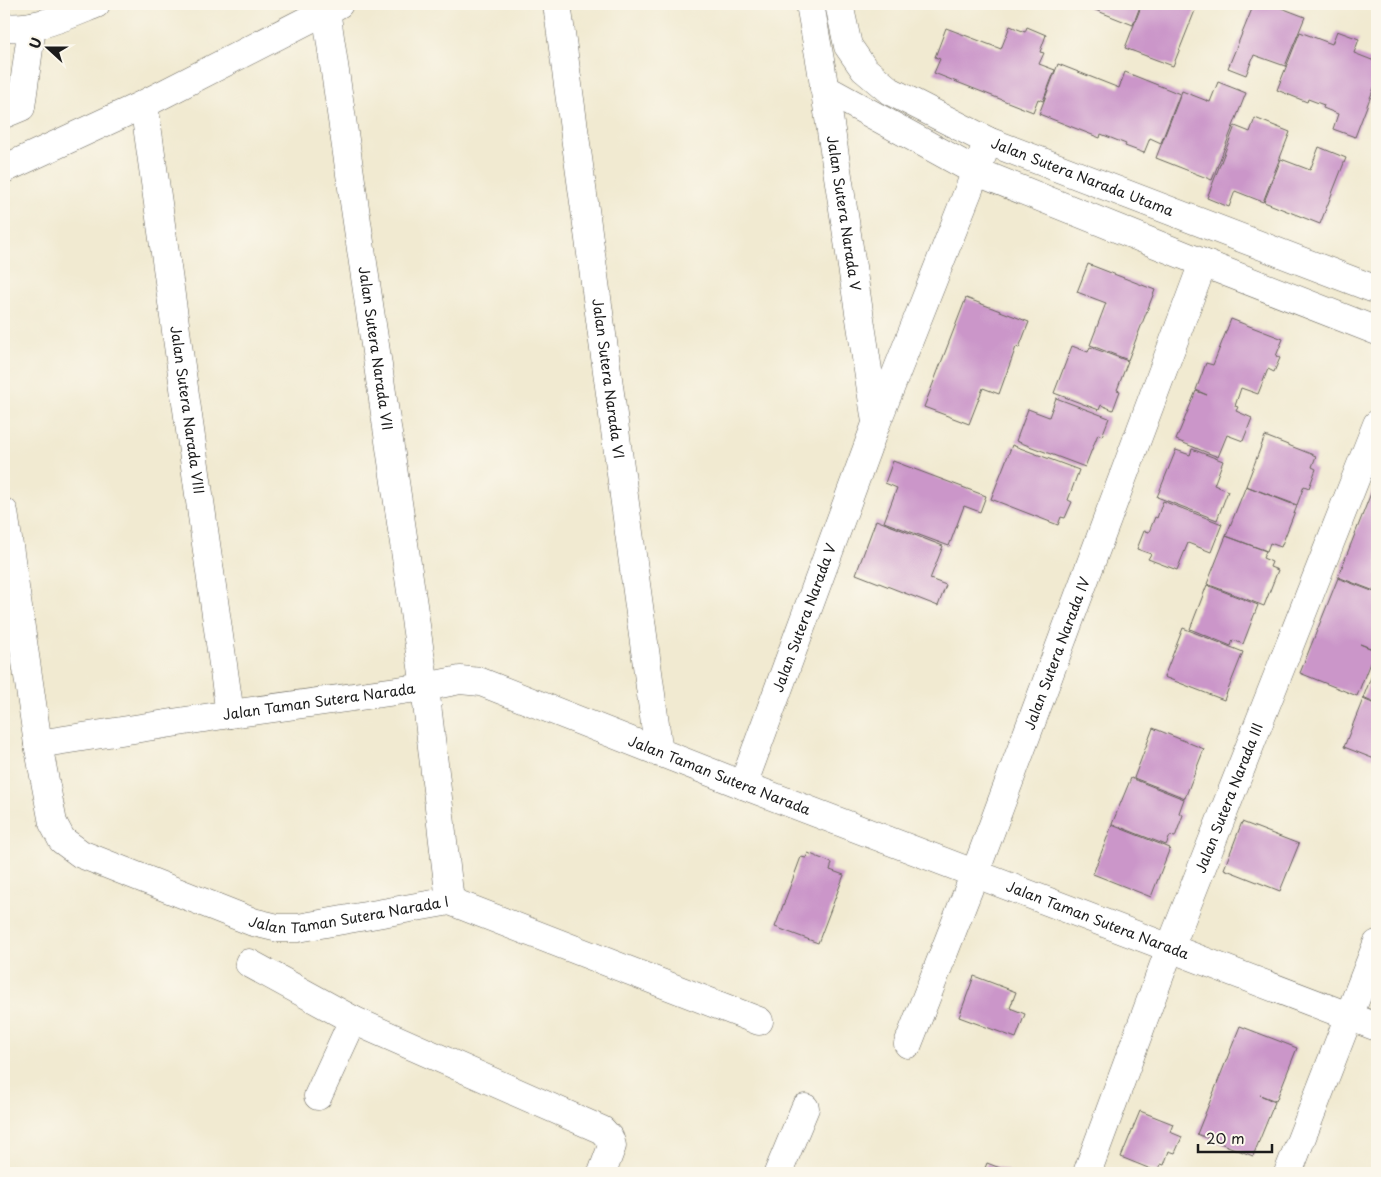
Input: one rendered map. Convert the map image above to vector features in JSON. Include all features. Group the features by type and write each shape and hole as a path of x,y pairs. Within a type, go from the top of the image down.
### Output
{"street":[{"path":"4,27 14,28 52,22 96,4"},
{"name":"Jalan Sutera Narada VI","path":"557,4 659,753"},
{"name":"Jalan Sutera Narada V","path":"810,4 876,424"},
{"name":"Jalan Sutera Narada Utama","path":"838,4 848,46 864,69 890,91 988,140 1377,290"},
{"path":"4,169 144,104 332,7"},
{"name":"Jalan Sutera Narada VII","path":"332,7 425,687 450,901"},
{"path":"4,114 21,107 32,26"},
{"path":"824,88 975,171 1377,331"},
{"name":"Jalan Sutera Narada VIII","path":"144,104 230,714"},
{"name":"Jalan Sutera Narada V","path":"743,785 876,424 988,140"},
{"name":"Jalan Sutera Narada IV","path":"908,1044 975,873 1203,263"},
{"name":"Jalan Sutera Narada III","path":"1087,1173 1170,948 1377,424"},
{"name":"Jalan Taman Sutera Narada I","path":"4,512 38,744 52,823 62,840 82,854 253,922 278,928 298,928 450,901 759,1020"},
{"name":"Jalan Taman Sutera Narada","path":"38,744 230,714 425,687 460,680 481,682 659,753 1377,1027"},
{"path":"1288,1173 1377,944"},
{"path":"249,963 353,1020 602,1130 610,1138 612,1146 602,1173"},
{"path":"318,1096 353,1020"},
{"path":"778,1173 805,1108"}],"building":[{"path":"1080,4 1141,4 1133,25"},
{"path":"1142,4 1184,4 1196,8 1173,66 1125,48"},
{"path":"1254,4 1271,4 1305,17 1285,66 1254,55 1246,75 1228,68"},
{"path":"1010,26 1025,32 1027,27 1046,35 1040,52 1044,53 1039,64 1055,70 1043,101 1038,99 1033,112 934,73 940,59 935,57 946,28 1001,49"},
{"path":"1337,31 1359,39 1354,53 1377,62 1377,80 1355,137 1333,129 1338,114 1323,108 1324,105 1308,99 1307,102 1277,90 1300,32 1332,44"},
{"path":"1058,64 1119,88 1125,72 1180,94 1161,143 1150,138 1144,153 1101,134 1100,138 1039,114"},
{"path":"1218,82 1246,93 1212,180 1156,158 1182,91 1210,102"},
{"path":"1255,118 1290,132 1263,202 1235,191 1229,207 1207,198 1235,126 1250,132"},
{"path":"1319,147 1346,158 1320,224 1264,202 1281,159 1310,170"},
{"path":"1088,264 1155,290 1128,360 1090,345 1106,303 1077,292"},
{"path":"966,298 1029,322 1019,348 1016,347 999,394 983,388 969,424 924,407"},
{"path":"1231,319 1283,339 1276,356 1280,358 1274,372 1268,369 1258,394 1241,388 1235,406 1238,407 1236,411 1252,418 1243,441 1227,435 1218,457 1176,440 1196,391 1207,395 1196,390 1206,363 1213,365"},
{"path":"1072,346 1088,352 1090,347 1128,361 1117,390 1120,391 1113,410 1101,405 1099,410 1054,393"},
{"path":"1056,398 1109,418 1102,436 1098,434 1085,467 1016,441 1028,409 1049,417"},
{"path":"1265,436 1316,456 1312,467 1316,469 1309,488 1304,486 1297,505 1246,486"},
{"path":"1012,445 1079,470 1068,500 1072,502 1065,518 1061,517 1058,525 991,499"},
{"path":"1192,449 1223,461 1214,485 1228,491 1217,520 1157,497 1176,450 1190,455"},
{"path":"893,461 986,496 980,512 964,506 949,546 884,522 897,488 885,483"},
{"path":"1377,478 1377,592 1338,577"},
{"path":"1246,486 1297,506 1281,547 1270,543 1267,551 1226,536"},
{"path":"1163,501 1222,524 1211,552 1188,543 1177,570 1148,559 1151,554 1137,549 1144,531 1149,532 1155,517 1157,518"},
{"path":"876,520 943,546 930,579 946,585 938,606 856,574"},
{"path":"1226,536 1266,551 1263,558 1272,562 1270,567 1278,570 1264,606 1207,584"},
{"path":"1338,578 1377,593 1377,643 1357,696 1300,673"},
{"path":"1207,585 1258,605 1243,644 1233,640 1231,646 1190,629"},
{"path":"1183,628 1243,652 1224,700 1164,677"},
{"path":"1377,662 1377,704 1363,698"},
{"path":"1363,699 1377,705 1377,760 1344,747"},
{"path":"1153,728 1204,749 1185,798 1134,778"},
{"path":"1131,778 1184,799 1179,813 1183,815 1175,837 1170,836 1166,845 1112,824"},
{"path":"1242,822 1299,844 1280,891 1224,869"},
{"path":"1112,825 1170,848 1151,897 1093,874"},
{"path":"808,853 832,863 830,870 844,875 818,943 775,927 801,857 806,858"},
{"path":"974,976 1016,992 1010,1008 1025,1014 1016,1038 959,1017"},
{"path":"1240,1026 1297,1048 1276,1101 1260,1095 1275,1102 1253,1156 1197,1134"},
{"path":"1140,1111 1173,1124 1170,1132 1182,1137 1175,1153 1169,1151 1164,1165 1161,1164 1158,1172 1121,1157"},
{"path":"987,1163 1013,1173 983,1173"}]}
